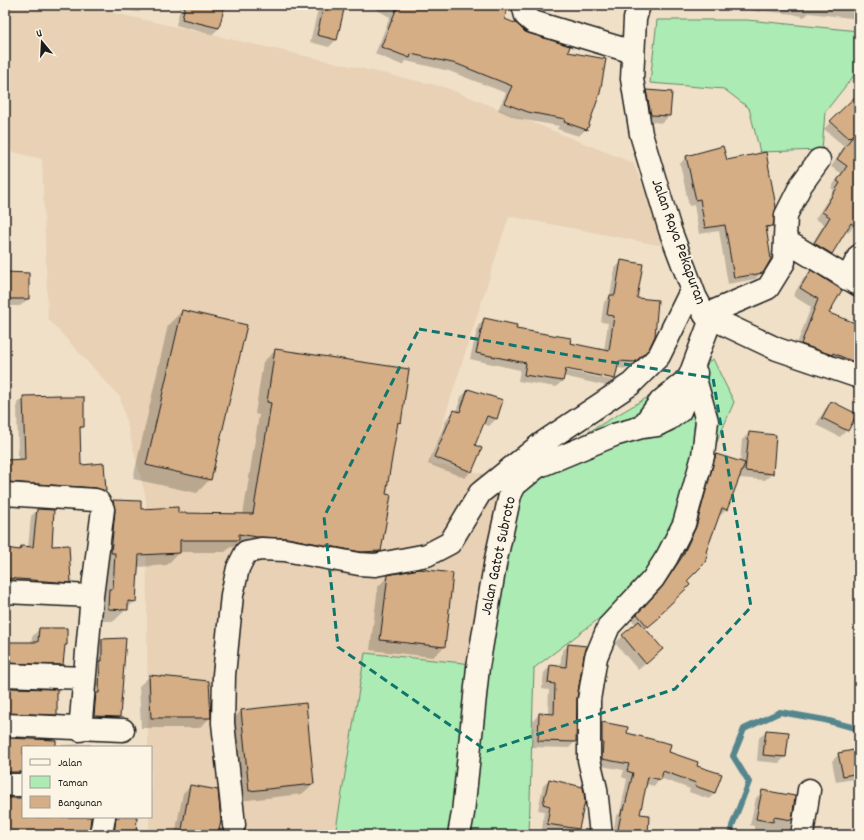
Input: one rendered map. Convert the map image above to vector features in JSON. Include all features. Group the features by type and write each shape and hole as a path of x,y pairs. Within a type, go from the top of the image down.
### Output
{"street":[{"path":"523,5 526,16 533,22 633,52"},
{"name":"Jalan Raya Pekapuran","path":"639,5 633,52 632,79 641,134 670,230 692,289 713,319"},
{"path":"601,835 596,789 589,760 589,700 596,657 609,626 653,578 667,557 684,524 703,456 707,421 695,379 697,365 713,319 768,288 784,262 786,241 784,225 786,215 801,185 819,160"},
{"path":"786,241 853,282 859,256"},
{"path":"234,825 222,723 224,675 232,595 238,568 246,552 261,549 285,550 359,564 375,565 427,555 450,543 480,492 541,444 631,384 659,356 692,289"},
{"path":"713,319 777,349 859,377"},
{"name":"Jalan Gatot Subroto","path":"459,835 463,813 478,667 496,559 510,495 515,485 537,467 614,435 642,427 657,425 669,420 680,411 688,390 689,378 713,319"},
{"path":"5,494 95,500 102,505 103,513 92,596 80,730"},
{"path":"5,592 92,596"},
{"path":"5,675 84,678"},
{"path":"5,725 80,730 123,730"},
{"path":"5,785 22,785"},
{"path":"802,835 809,790"},
{"path":"101,835 104,818"}],"highlighted area":[{"path":"419,329 713,378 751,607 675,689 487,751 338,647 324,517"}],"shaded area":[{"path":"5,5 78,5 444,87 633,163 669,247 509,216 430,463 508,479 473,664 365,653 335,835 149,835 149,818 152,818 152,746 148,746 146,498 120,397 48,319 42,159 5,150"}],"green space":[{"path":"657,20 747,20 859,31 859,69 825,112 822,150 760,152 749,108 724,89 650,83"},
{"path":"713,359 734,402 680,528 642,586 534,668 529,835 335,835 365,653 473,664 508,479"}],"building":[{"path":"185,5 225,5 219,28 182,19"},
{"path":"324,5 345,5 337,40 317,35"},
{"path":"398,5 507,5 505,19 517,24 525,32 570,46 568,52 606,59 600,93 587,130 564,122 565,119 528,112 504,103 512,86 457,64 411,54 410,58 381,47"},
{"path":"646,90 672,92 670,116 651,115"},
{"path":"859,93 859,229 851,223 832,254 814,243 830,217 822,212 840,183 837,181 847,166 837,159 856,131 849,138 830,121"},
{"path":"723,146 727,160 766,152 776,207 773,226 766,227 771,259 763,273 734,278 725,225 705,228 700,199 696,200 686,156"},
{"path":"621,260 643,264 637,298 658,300 655,336 649,349 635,362 619,361 615,379 566,369 563,381 524,375 526,363 476,353 484,318 517,325 516,329 571,338 570,343 609,351 614,316 607,315 610,295 615,295"},
{"path":"811,270 842,290 829,313 858,324 853,337 859,339 859,364 833,353 832,355 801,344 818,299 800,288"},
{"path":"5,272 29,273 29,299 5,299"},
{"path":"182,310 247,325 211,480 146,465"},
{"path":"275,349 409,369 401,423 398,422 386,494 391,495 381,551 361,552 287,538 257,537 239,534 239,540 180,540 180,553 139,555 136,602 128,601 128,610 108,609 109,589 113,589 115,553 111,553 115,511 113,500 141,501 141,509 178,507 178,513 253,514 271,403 267,402"},
{"path":"468,389 503,400 497,419 487,416 475,445 482,448 472,472 434,457 454,410 460,412"},
{"path":"60,395 60,397 84,397 84,427 80,427 81,465 104,463 106,491 96,488 7,482 7,460 25,459 23,396"},
{"path":"831,401 857,414 848,431 822,418"},
{"path":"749,432 776,435 773,474 745,471"},
{"path":"716,454 745,463 727,510 722,508 706,552 708,553 705,563 687,581 690,585 659,615 660,617 648,627 637,614 662,587 682,557 696,527"},
{"path":"37,509 54,510 52,546 69,545 71,583 5,578 5,548 20,550 21,546 33,547"},
{"path":"419,569 453,573 445,647 380,640 388,575"},
{"path":"639,621 663,649 646,664 622,635"},
{"path":"39,628 67,628 67,645 65,645 63,665 5,663 5,642 38,642"},
{"path":"126,638 120,717 94,716 96,693 99,693 100,661 102,661 102,639"},
{"path":"568,644 587,646 584,655 577,698 576,742 538,741 539,713 554,714 555,684 548,683 550,665 566,667"},
{"path":"149,675 209,681 211,718 151,718"},
{"path":"5,688 57,689 57,715 5,713"},
{"path":"306,703 314,784 249,791 241,710"},
{"path":"602,722 628,727 627,733 671,744 669,752 698,762 697,766 722,774 715,793 695,786 696,783 663,771 661,780 648,777 640,814 649,815 648,835 617,835 622,809 624,810 633,773 627,771 629,764 602,759"},
{"path":"766,730 789,732 786,757 763,755"},
{"path":"5,738 56,740 56,746 22,746 22,772 5,772"},
{"path":"859,749 859,773 843,776 838,753"},
{"path":"549,779 583,787 585,801 579,829 547,824 550,806 543,804"},
{"path":"190,785 218,790 221,821 218,835 181,835"},
{"path":"762,790 795,796 792,820 774,817 773,822 756,819"},
{"path":"5,798 22,798 22,818 91,818 89,835 5,835"},
{"path":"116,818 137,818 136,835 114,835"}],"waterway":[{"path":"731,835 732,826 749,782 733,756 744,729 780,712 825,720 859,729"}]}
